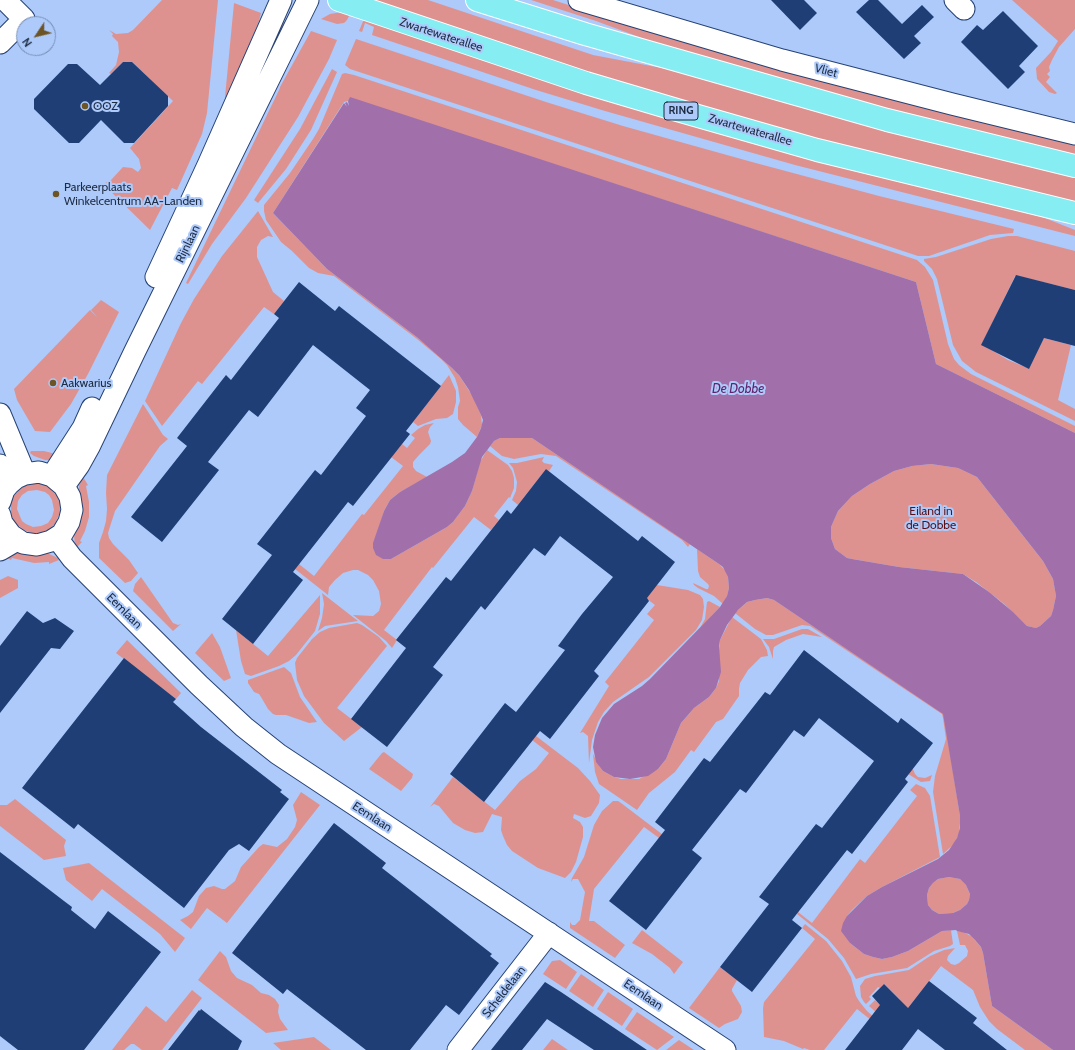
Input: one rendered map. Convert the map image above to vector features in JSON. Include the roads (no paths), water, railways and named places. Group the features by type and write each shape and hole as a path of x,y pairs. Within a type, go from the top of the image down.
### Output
{"main road":[{"name":"Zwartewaterallee","path":"339,0 586,83 817,150 1075,213"},
{"path":"477,0 585,34 887,120 1075,166"}],"street":[{"path":"0,43 24,18 5,0"},
{"name":"Rijnlaan","path":"58,481 156,278 208,165 280,0"},
{"name":"Rijnlaan","path":"58,481 79,465 89,448 135,351 308,0"},
{"name":"Vliet","path":"579,0 782,60 1075,134"},
{"path":"0,414 11,486"},
{"path":"0,465 11,486"},
{"path":"1,521 6,530 8,545 37,545 44,544 57,538 66,528 71,516 72,510 70,497 58,481 39,472 11,486"},
{"name":"Eemlaan","path":"57,538 75,562 199,686 244,728 278,754 329,789 725,1050"},
{"name":"Scheldelaan","path":"458,1050 549,933"}],"water":[{"name":"De Dobbe","path":"350,97 916,282 936,364 1075,433 1075,1050 1053,1050 992,1006 983,953 981,947 969,934 956,930 942,931 908,951 882,959 864,954 850,943 841,931 847,916 867,896 938,859 949,850 957,838 960,828 960,816 943,714 774,600 767,598 755,600 747,602 738,610 727,625 720,640 721,672 716,688 709,697 694,708 681,723 666,759 658,769 648,776 630,779 614,777 603,771 596,762 593,747 595,735 602,718 614,704 650,679 720,607 727,596 729,588 728,577 723,567 719,564 532,438 500,438 494,441 482,457 472,491 465,506 453,522 447,527 391,559 383,559 376,555 373,548 373,543 384,511 390,500 400,492 465,453 477,437 483,420 469,390 459,375 452,368 418,338 327,269 273,213 344,103 347,107 345,103 347,102 349,106 348,101","holes":["931,464 958,468 977,477 1043,561 1053,579 1056,596 1051,616 1040,626 1036,628 1027,626 989,592 963,574 899,567 852,559 847,558 835,549 831,538 831,527 838,511 852,496 894,471 912,466","949,877 960,879 966,885 970,894 969,900 960,910 953,913 939,914 932,910 928,905 927,895 929,888 933,883 938,879"]}],"place":[{"name":"OOZ","path":"85,106"},
{"name":"Parkeerplaats Winkelcentrum AA-Landen","path":"56,194"},
{"name":"Aakwarius","path":"53,383"}],"park label":[{"name":"Eiland in de Dobbe","path":"931,518"}]}
